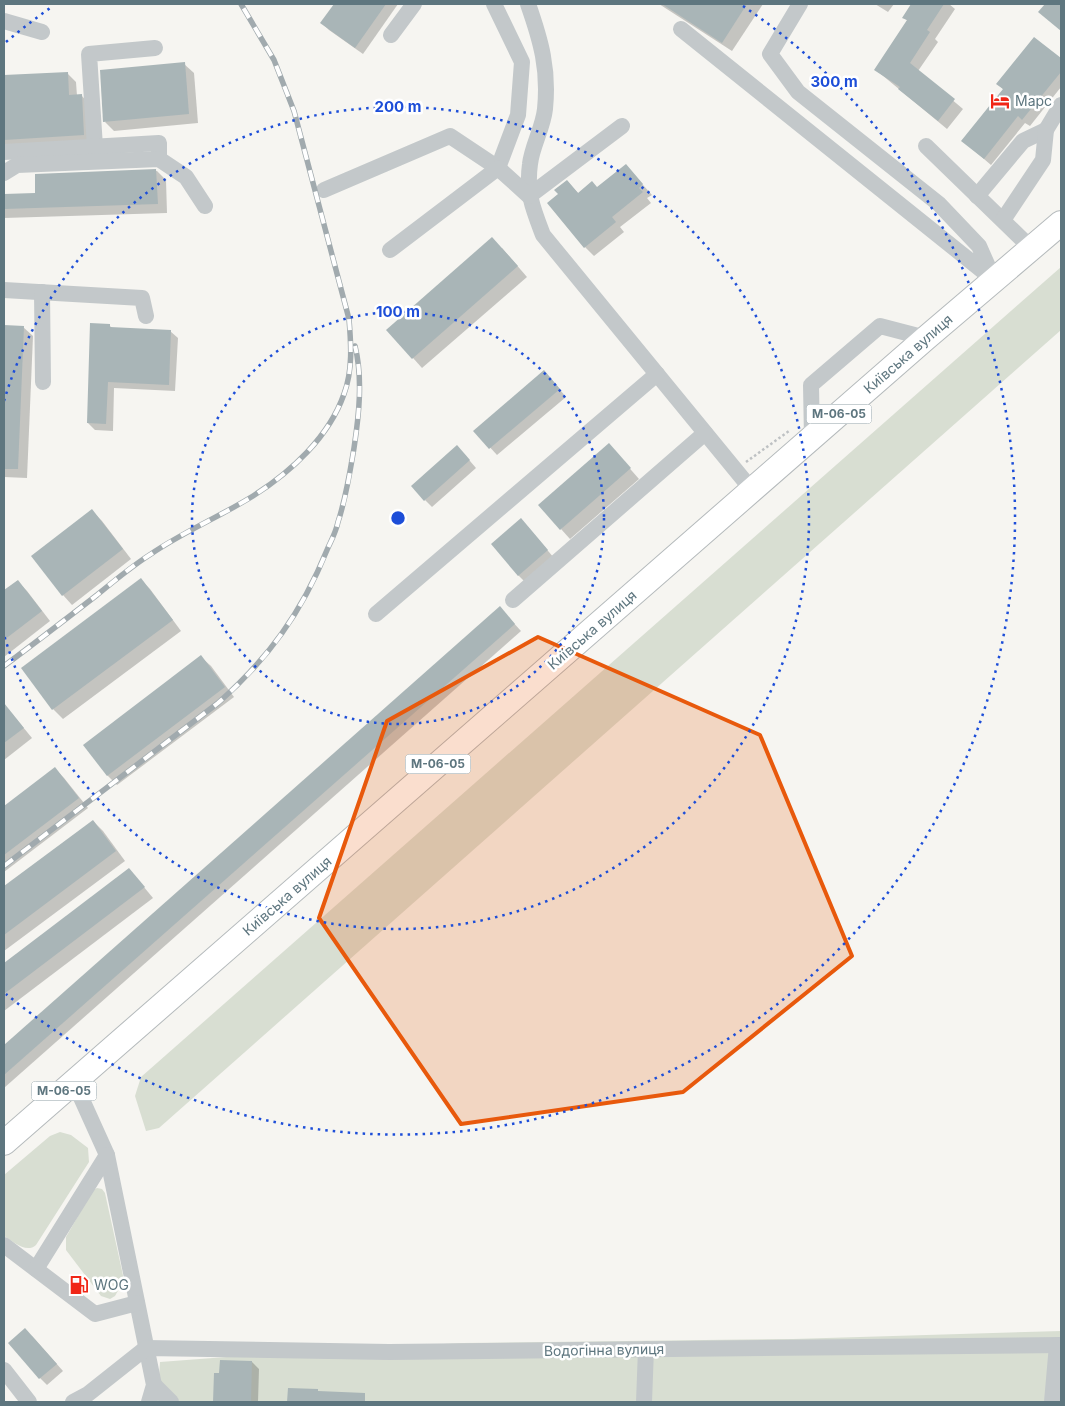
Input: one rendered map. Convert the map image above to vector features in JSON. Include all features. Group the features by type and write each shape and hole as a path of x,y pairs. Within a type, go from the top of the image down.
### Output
{"highway":[{"name":"Київська вулиця","path":"74,1082 752,490 802,434 926,338 1061,223"},
{"name":"М-06-05","path":"4,1143 74,1082"}],"street":[{"path":"391,35 414,4"},
{"path":"390,250 498,168 518,114 522,62 494,4"},
{"path":"528,4 541,43 547,80 545,112 530,164 529,196 543,235 752,490"},
{"path":"800,4 770,54 798,92 939,204 979,246 994,280"},
{"path":"4,21 42,32"},
{"path":"681,29 994,280"},
{"path":"95,147 89,54 155,48"},
{"path":"1003,220 1043,160 1046,130 1061,105"},
{"path":"529,196 622,126"},
{"path":"977,196 1023,141 1046,130"},
{"path":"324,190 450,136 498,168 529,196"},
{"path":"4,152 159,143 159,159"},
{"path":"926,146 1031,248"},
{"path":"4,173 17,165 159,159 186,177 205,206"},
{"path":"4,290 142,298 146,316"},
{"path":"42,292 43,382"},
{"path":"802,434 811,385 880,326 926,338"},
{"path":"376,614 657,374"},
{"path":"513,600 705,433"},
{"path":"74,1082 107,1155 154,1386 149,1402"},
{"path":"36,1269 107,1155"},
{"path":"4,1245 95,1314 137,1303"},
{"path":"1052,1402 1059,1344"},
{"name":"Водогінна вулиця","path":"146,1348 389,1352 1059,1344"},
{"path":"73,1402 88,1394 146,1348"},
{"path":"644,1402 646,1349"},
{"path":"4,1370 29,1402"},
{"path":"154,1386 171,1402"}],"path":[{"path":"735,470 802,434"}],"highlighted area":[{"path":"538,637 760,735 852,956 683,1092 461,1124 319,918 387,721"}],"shaded area":[{"path":"1061,267 1061,330 159,1128 146,1131 135,1096 141,1077"},
{"path":"60,1132 71,1135 88,1148 89,1162 36,1245 28,1248 24,1247 4,1236 4,1175 50,1136"},
{"path":"97,1188 102,1189 105,1193 124,1280 115,1296 110,1299 101,1296 66,1250 66,1237 93,1190"},
{"path":"1061,1331 1061,1402 155,1402 158,1392 160,1362 462,1343 793,1339"}],"building":[{"path":"334,4 386,4 355,48 320,23"},
{"path":"662,4 747,4 722,43"},
{"path":"911,4 944,4 927,30 930,32 910,63 955,99 938,121 898,89 900,87 874,70 907,20 902,18"},
{"path":"1045,4 1061,4 1061,31 1038,12"},
{"path":"1034,37 1061,58 1061,72 1022,120 1018,116 984,159 961,141 1003,89 996,84"},
{"path":"185,62 189,114 103,122 100,70"},
{"path":"68,72 69,95 82,94 84,135 4,140 4,75"},
{"path":"626,164 643,184 639,188 643,192 612,217 616,222 584,248 547,203 558,194 554,190 567,180 578,193 592,181 597,187"},
{"path":"156,169 158,204 4,209 4,194 35,193 35,174"},
{"path":"492,237 518,266 412,359 386,330"},
{"path":"90,323 110,324 110,327 171,330 169,385 108,382 106,424 87,423"},
{"path":"4,325 24,326 18,469 4,469"},
{"path":"544,370 560,389 489,449 473,431"},
{"path":"609,443 631,468 560,530 538,505"},
{"path":"457,445 470,460 424,501 411,486"},
{"path":"92,509 123,549 62,596 31,556"},
{"path":"521,518 548,550 518,576 491,544"},
{"path":"141,578 173,620 52,710 21,668"},
{"path":"18,580 42,611 4,640 4,590"},
{"path":"500,606 515,624 4,1075 4,1045"},
{"path":"201,655 225,687 107,776 83,745"},
{"path":"4,703 24,728 4,743"},
{"path":"55,767 79,798 4,855 4,806"},
{"path":"93,820 116,851 4,935 4,886"},
{"path":"129,868 145,887 4,994 4,963"},
{"path":"25,1328 57,1364 39,1379 8,1343"},
{"path":"220,1360 252,1361 251,1402 213,1402 214,1373 219,1373"},
{"path":"288,1388 365,1393 365,1402 287,1402"}],"railway":[{"path":"4,666 144,559 253,496 295,465 329,425 344,394 350,366 349,319 294,111 274,60 241,4"},
{"path":"4,866 218,703 268,652 295,614 317,573 335,533 348,485 359,410 360,384 355,346"}],"place":[{"name":"Марс","path":"1000,101"},
{"name":"WOG","path":"79,1285"}]}
